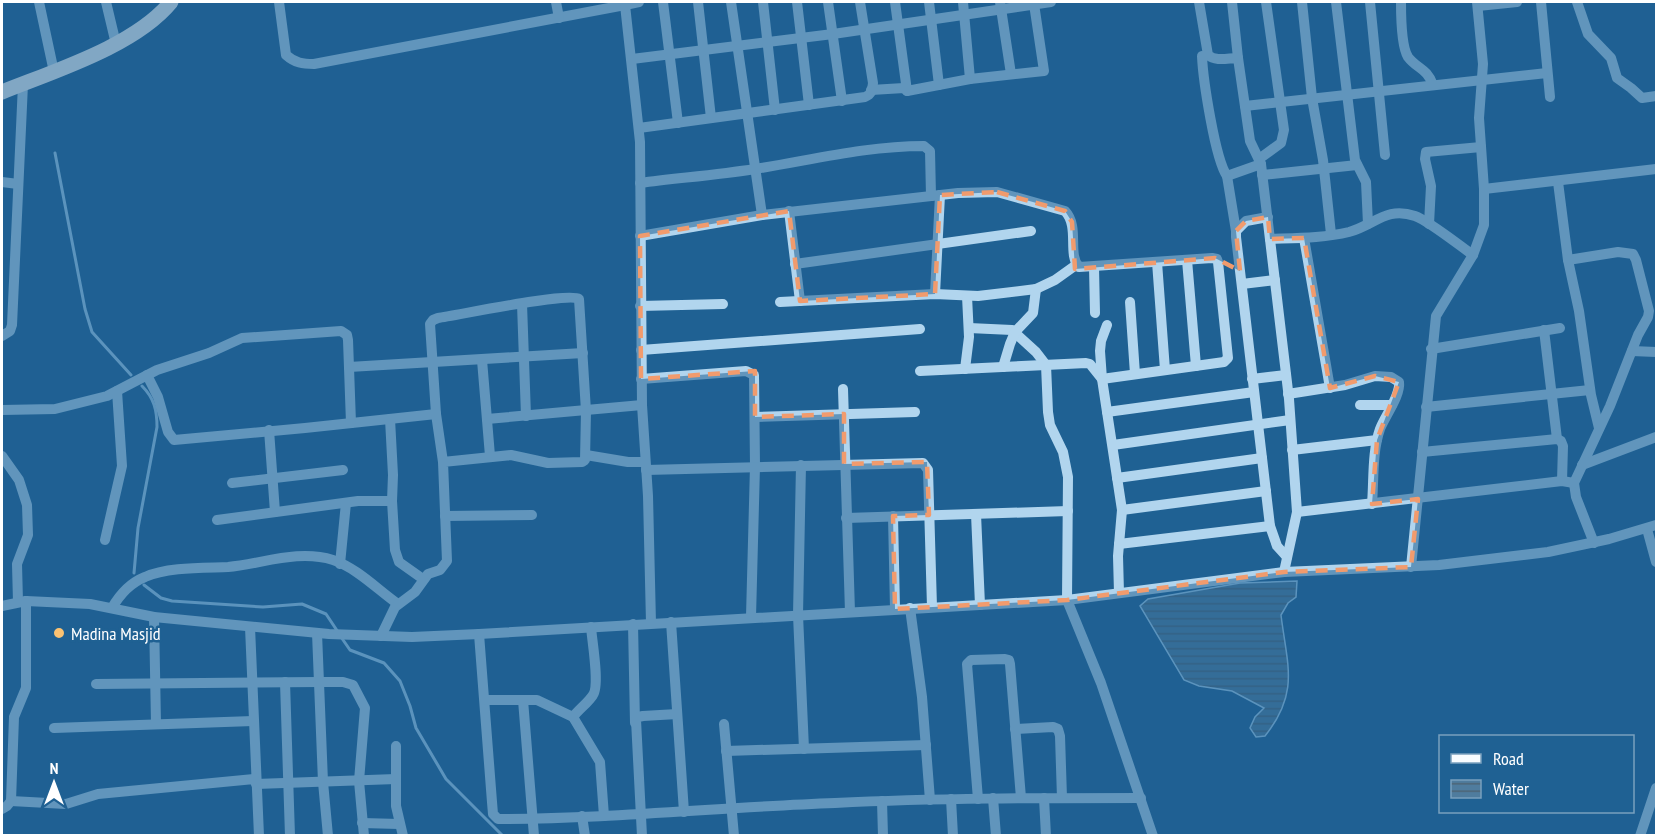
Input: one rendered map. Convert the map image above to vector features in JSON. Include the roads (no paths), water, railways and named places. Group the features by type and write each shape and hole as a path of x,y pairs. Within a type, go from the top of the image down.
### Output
{"main road":[{"path":"2,92 116,44 162,13 171,2"}],"street":[{"path":"39,2 54,72"},
{"path":"106,2 116,44"},
{"path":"279,2 286,55 300,64 314,64 369,55 559,18 591,6 639,2"},
{"path":"556,2 559,18"},
{"path":"663,2 678,123"},
{"path":"698,2 711,118"},
{"path":"731,2 762,215"},
{"path":"763,2 775,110"},
{"path":"796,2 809,105"},
{"path":"828,2 842,100"},
{"path":"860,2 872,90"},
{"path":"895,2 908,91"},
{"path":"929,2 939,85"},
{"path":"963,2 970,79"},
{"path":"632,59 833,34 964,14 1001,5 1051,2"},
{"path":"1199,2 1208,55 1219,59 1238,58"},
{"path":"1232,2 1250,141 1261,166 1288,394 1297,512 1284,572"},
{"path":"1261,166 1281,143 1284,122 1279,102 1266,2"},
{"path":"1302,2 1312,98 1324,169 1331,234"},
{"path":"1336,2 1356,165 1367,190 1368,224"},
{"path":"1370,2 1385,155"},
{"path":"1401,2 1406,51 1412,61 1426,71 1433,85"},
{"path":"1411,567 1436,316 1473,255 1484,225 1479,107 1483,64 1478,4 1517,2"},
{"path":"1541,2 1550,97"},
{"path":"1577,2 1588,34 1593,42 1611,58 1617,78 1642,98 1656,96"},
{"path":"625,3 639,128 641,379 651,623"},
{"path":"639,128 865,97 872,90 904,88 908,91 970,79 1044,71 1034,4"},
{"path":"1001,5 1011,75"},
{"path":"1202,56 1215,138 1227,176 1236,231 1270,526 1277,546 1287,557"},
{"path":"1245,106 1547,73"},
{"path":"2,336 10,331 12,325 23,84"},
{"path":"640,183 755,169 848,151 894,146 924,146 930,151 936,195 938,244 935,294"},
{"path":"1428,224 1431,186 1425,159 1426,152 1481,147"},
{"path":"1227,176 1261,166 1324,169 1356,165"},
{"path":"1484,189 1656,169"},
{"path":"2,182 18,184"},
{"path":"1558,182 1568,260 1579,311 1590,390 1599,428"},
{"path":"640,237 789,211 936,195 997,192 1065,211 1072,222 1076,265"},
{"path":"789,211 800,302"},
{"path":"1270,239 1304,238 1349,232 1383,216 1398,213 1418,217 1473,255"},
{"path":"1236,231 1246,220 1268,217"},
{"path":"795,264 1031,231"},
{"path":"1304,238 1330,388"},
{"path":"1568,260 1618,252 1633,254 1649,311 1574,483 1576,497 1594,543"},
{"path":"1076,265 1084,268 1217,259 1228,358 1224,362 1196,366 1100,376"},
{"path":"1187,260 1196,366"},
{"path":"1154,262 1165,370"},
{"path":"780,302 935,294 967,296 1036,289 1055,280 1076,265"},
{"path":"1094,267 1095,313"},
{"path":"1242,284 1275,280"},
{"path":"2,285 14,284"},
{"path":"1004,367 1015,332 1033,313 1036,289"},
{"path":"965,369 969,347 967,296"},
{"path":"381,636 390,614 398,604 415,592 428,574 440,570 447,561 443,462 436,414 430,331 433,320 570,297 579,299 586,411 585,460 548,463 519,455 443,462"},
{"path":"1130,302 1135,374"},
{"path":"522,304 526,416"},
{"path":"640,306 723,304"},
{"path":"1107,325 1101,341 1100,376 1122,510 1119,594"},
{"path":"641,350 920,328"},
{"path":"969,328 1004,329 1015,332 1046,365 1050,425 1068,477 1067,600 1101,683 1153,836"},
{"path":"1431,349 1560,328"},
{"path":"1545,330 1557,439"},
{"path":"2,410 64,408 107,396 170,365 209,353 242,338 341,331 347,335 351,423"},
{"path":"1632,351 1656,351"},
{"path":"349,367 583,353"},
{"path":"482,360 490,456"},
{"path":"920,371 1090,364 1100,376"},
{"path":"641,379 751,372 755,379 752,617"},
{"path":"147,375 158,396 168,432 174,440 436,414"},
{"path":"1252,379 1286,375"},
{"path":"1288,394 1330,388 1375,376 1396,379 1400,387 1377,440 1372,504"},
{"path":"843,389 850,612"},
{"path":"1426,407 1590,390"},
{"path":"105,540 108,518 122,466 117,391"},
{"path":"1107,412 1254,392"},
{"path":"487,419 642,405"},
{"path":"1360,405 1392,405"},
{"path":"755,417 915,412"},
{"path":"390,419 396,556 404,566 423,579"},
{"path":"1113,445 1290,420"},
{"path":"270,430 275,512"},
{"path":"1582,465 1656,437"},
{"path":"1422,452 1557,439 1563,446 1562,481"},
{"path":"1292,450 1377,440"},
{"path":"586,455 646,466 923,463 928,470 932,607"},
{"path":"2,456 18,480 27,504 28,535 17,564 22,602 26,688 14,717 11,801 2,809"},
{"path":"1117,478 1262,458"},
{"path":"801,465 798,615 804,749"},
{"path":"232,483 343,470"},
{"path":"1297,512 1562,481 1574,483"},
{"path":"1122,510 1266,491"},
{"path":"217,520 346,502 392,501"},
{"path":"340,564 346,502"},
{"path":"846,518 1068,511"},
{"path":"976,514 980,605"},
{"path":"445,516 532,515"},
{"path":"893,516 895,609"},
{"path":"1119,544 1270,526"},
{"path":"2,606 22,602 90,604 153,617 250,627 329,634 412,637 1067,600 1284,572 1411,567 1548,552 1594,543 1652,527 1656,562"},
{"path":"112,608 119,596 135,582 147,576 289,557 322,558 340,564 398,604"},
{"path":"910,608 930,800"},
{"path":"153,617 156,724"},
{"path":"671,622 684,812"},
{"path":"633,624 635,726 642,836"},
{"path":"250,627 259,836"},
{"path":"573,717 591,698 596,688 591,627"},
{"path":"317,633 323,782 328,836"},
{"path":"479,634 493,814 498,819 604,816 882,801 1141,798"},
{"path":"978,799 967,668 969,661 1009,660 1021,798"},
{"path":"285,682 290,836"},
{"path":"96,684 343,682 352,685 363,702 365,716 359,781 364,836"},
{"path":"485,700 543,701 573,717 600,762 604,816"},
{"path":"523,700 534,836"},
{"path":"635,726 638,717 677,714"},
{"path":"54,728 253,721"},
{"path":"724,724 734,836"},
{"path":"1015,729 1053,727 1058,729 1062,798"},
{"path":"726,751 926,745"},
{"path":"396,746 396,806 403,836"},
{"path":"11,801 66,804 98,794 254,779 256,784"},
{"path":"256,784 396,779"},
{"path":"1640,836 1656,788"},
{"path":"993,798 996,836"},
{"path":"1044,798 1046,836"},
{"path":"951,799 953,836"},
{"path":"882,801 884,836"},
{"path":"582,816 585,836"},
{"path":"362,823 399,824"}],"water":[{"path":"1297,581 1296,597 1288,603 1281,615 1288,664 1287,692 1276,720 1265,736 1256,737 1250,728 1255,717 1264,708 1232,691 1199,686 1184,680 1140,606 1148,599 1240,583"}],"waterway":[{"path":"55,153 85,309 92,332 131,375"},
{"path":"134,573 138,528 157,427 154,405 142,386"},
{"path":"144,585 161,598 172,601 263,607 302,604 326,614 338,632"},
{"path":"341,637 350,650 384,663 400,681 416,728 446,779 503,836"}],"place":[{"name":"Madina Masjid","path":"59,633"}]}
